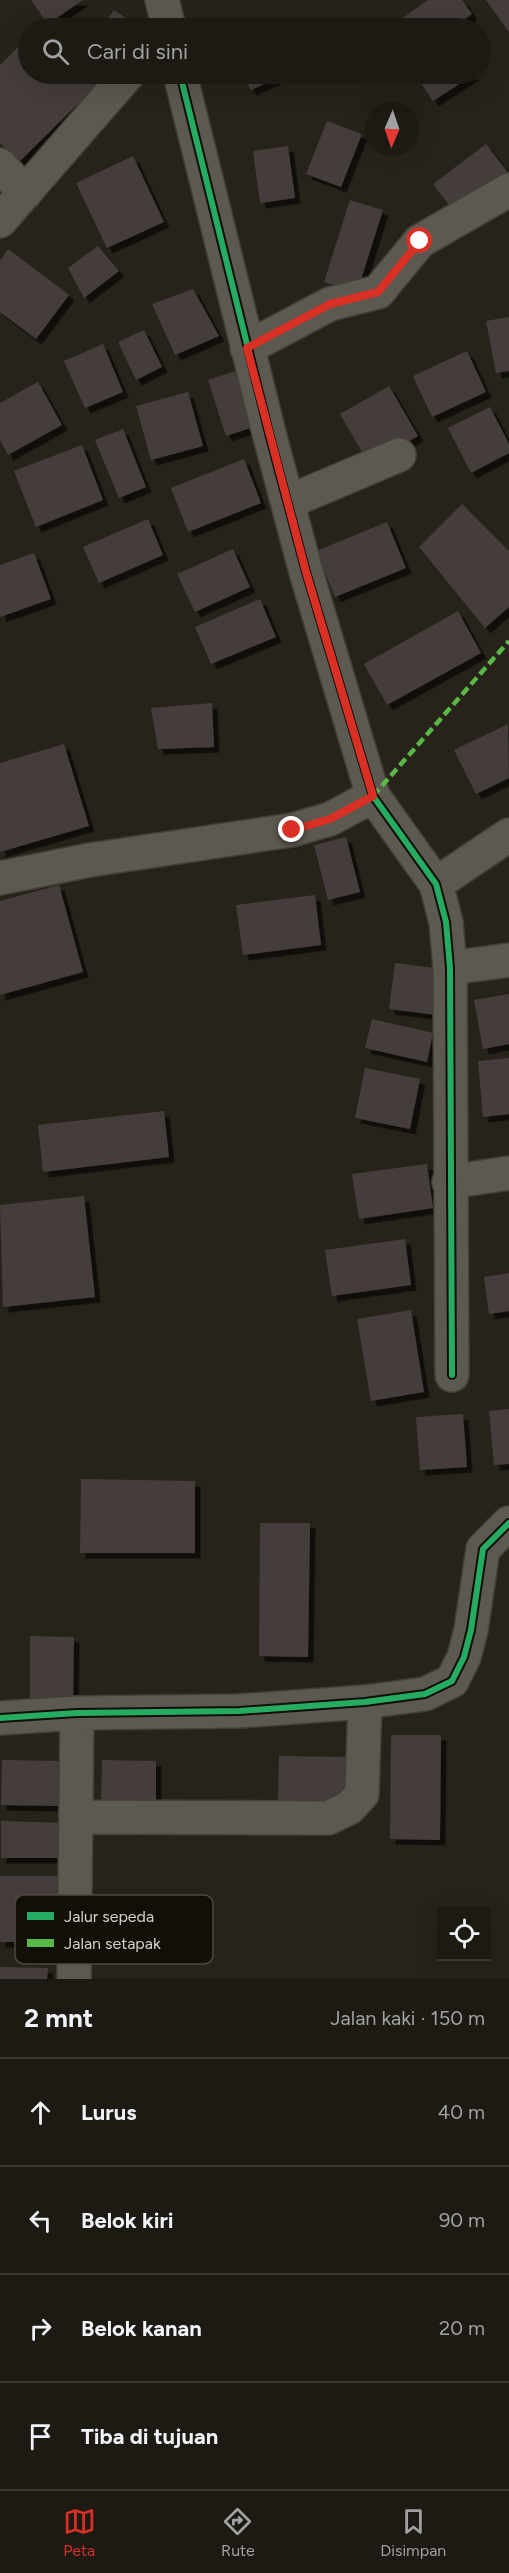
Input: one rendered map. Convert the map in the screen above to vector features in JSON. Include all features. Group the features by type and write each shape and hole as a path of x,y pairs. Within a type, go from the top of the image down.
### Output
{"street":[{"path":"0,221 119,84"},
{"path":"182,84 247,348 288,502 373,796 436,884 446,922 450,968 452,1375"},
{"path":"0,165 25,193"},
{"path":"247,348 330,304 378,292 420,241 509,190"},
{"path":"288,502 399,455"},
{"path":"0,878 90,860 292,830 330,819 373,796"},
{"path":"436,884 509,835"},
{"path":"450,968 509,960"},
{"path":"450,1182 509,1173"},
{"path":"0,1718 77,1713 239,1711 365,1702 425,1694 452,1681 464,1657 471,1630 483,1549 509,1523"},
{"path":"76,1817 328,1818 349,1808 362,1794 365,1702"},
{"path":"75,1895 77,1713"},
{"path":"74,1964 74,1979"}],"building":[{"path":"31,0 83,0 57,18 44,18"},
{"path":"428,0 462,0 472,14 466,18 403,18"},
{"path":"486,0 509,0 509,32"},
{"path":"114,10 126,18 108,18"},
{"path":"18,47 18,84 97,85 19,162 0,143 0,65"},
{"path":"248,84 264,84 251,90"},
{"path":"422,84 459,84 433,101"},
{"path":"327,121 362,134 341,187 306,174"},
{"path":"486,144 509,174 456,214 433,184"},
{"path":"288,146 295,198 260,203 253,151"},
{"path":"133,156 164,222 107,248 76,183"},
{"path":"350,200 383,210 357,292 324,282"},
{"path":"98,246 119,271 84,298 68,268"},
{"path":"8,249 69,295 36,339 0,312 0,261"},
{"path":"193,289 219,336 175,355 152,304"},
{"path":"509,317 509,371 496,373 486,321"},
{"path":"144,330 162,367 136,380 118,342"},
{"path":"103,344 123,392 85,408 64,361"},
{"path":"467,351 486,392 432,417 413,376"},
{"path":"242,369 260,425 226,436 208,380"},
{"path":"38,382 62,425 8,455 0,440 0,403"},
{"path":"389,386 418,436 369,464 340,414"},
{"path":"188,392 203,446 151,460 136,406"},
{"path":"490,407 509,444 509,453 471,473 448,428"},
{"path":"123,429 146,487 119,498 95,440"},
{"path":"82,445 103,500 36,527 14,471"},
{"path":"244,459 261,503 188,532 171,488"},
{"path":"462,504 509,551 509,607 485,628 419,547"},
{"path":"148,519 163,555 99,583 83,547"},
{"path":"387,522 406,568 335,597 316,551"},
{"path":"233,549 250,587 195,612 177,574"},
{"path":"34,553 51,599 0,617 0,565"},
{"path":"260,599 276,637 211,664 195,627"},
{"path":"458,611 481,653 387,705 364,664"},
{"path":"212,703 214,747 158,749 151,708"},
{"path":"508,724 509,778 476,794 454,750"},
{"path":"64,744 89,826 0,852 0,763"},
{"path":"346,837 360,892 328,900 314,845"},
{"path":"59,885 83,972 0,995 0,901"},
{"path":"315,895 321,945 243,955 236,905"},
{"path":"395,963 442,969 436,1015 389,1009"},
{"path":"509,994 509,1044 483,1049 474,1000"},
{"path":"372,1019 433,1033 427,1062 365,1048"},
{"path":"509,1058 509,1114 483,1117 478,1061"},
{"path":"365,1068 420,1079 410,1129 355,1118"},
{"path":"164,1111 169,1157 43,1172 38,1125"},
{"path":"427,1164 433,1208 359,1219 352,1174"},
{"path":"84,1196 95,1297 3,1307 0,1205"},
{"path":"405,1239 411,1285 332,1296 325,1250"},
{"path":"509,1273 509,1311 489,1314 484,1277"},
{"path":"411,1310 424,1392 371,1401 357,1319"},
{"path":"509,1409 509,1464 494,1465 489,1411"},
{"path":"463,1414 467,1467 420,1470 416,1417"},
{"path":"81,1479 195,1481 195,1553 80,1553"},
{"path":"260,1523 310,1523 308,1657 259,1656"},
{"path":"30,1636 74,1637 73,1701 30,1701"},
{"path":"391,1735 441,1735 440,1840 390,1839"},
{"path":"279,1756 349,1757 349,1802 278,1801"},
{"path":"2,1760 63,1761 62,1806 1,1805"},
{"path":"102,1760 156,1761 156,1806 101,1805"},
{"path":"1,1821 67,1823 67,1858 1,1858"},
{"path":"0,1876 64,1876 64,1895 15,1895 15,1942 0,1942"},
{"path":"0,1967 48,1968 47,1979 0,1979"}],"marked path":[{"path":"373,796 509,641"}],"cycle path":[{"path":"182,84 306,572 373,796 436,884 446,922 450,968 452,1375"},
{"path":"0,1718 77,1713 239,1711 365,1702 425,1694 452,1681 464,1657 471,1630 483,1549 509,1523"}],"route":[{"path":"292,830 330,819 373,796 306,572 247,348 330,304 353,301 378,292 420,241"}]}
